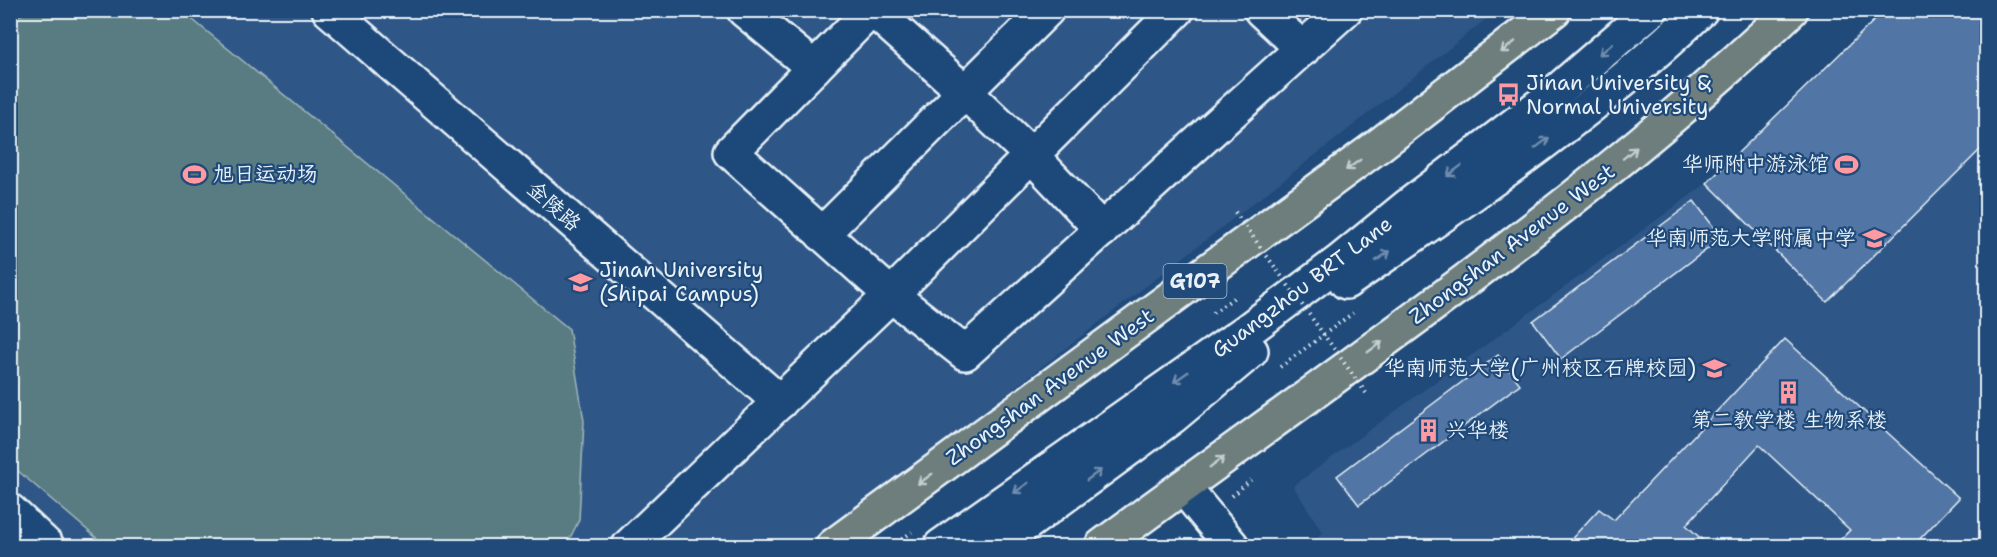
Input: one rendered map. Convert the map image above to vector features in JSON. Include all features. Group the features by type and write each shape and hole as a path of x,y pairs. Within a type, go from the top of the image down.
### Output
{"highway":[{"name":"Zhongshan Avenue West","path":"833,546 1368,153 1554,10"},
{"name":"Zhongshan Avenue West","path":"1102,546 1522,239 1674,117 1730,69 1791,10"}],"street":[{"name":"金陵路","path":"329,10 780,402"},
{"path":"744,10 814,68"},
{"path":"1102,230 1031,155 965,92 872,10 731,152 891,295 965,353 1102,230 1303,49 1345,10"},
{"path":"822,234 1047,10"},
{"path":"629,546 891,295 1177,10"},
{"path":"1261,10 1303,49"},
{"name":"Guangzhou BRT Lane","path":"941,546 1248,330 1339,262 1409,205 1548,99 1651,10"},
{"name":"Guangzhou BRT Lane","path":"996,546 1172,417 1285,325 1508,170 1634,70 1701,10"},
{"path":"1183,487 1232,546"},
{"path":"10,511 47,546"}],"path":[{"path":"1235,212 1366,393"},
{"path":"1273,372 1362,307"},
{"path":"1306,327 1323,315"},
{"path":"1172,546 1257,475"}],"shaded area":[{"name":"Jinan University (Shipai Campus)","path":"10,11 1496,11 1340,136 963,428 806,546 11,546"},
{"name":"华南师范大学(广州校区石牌校园)","path":"1885,11 1986,11 1986,546 1308,546 1323,533 1293,486 1707,183"}],"green space":[{"name":"旭日运动场","path":"35,10 182,11 569,329 584,421 579,520 566,546 106,546 11,465 11,18"}],"building":[{"name":"华南师范大学附属中学","path":"1885,10 1986,10 1986,144 1827,302 1707,183"},
{"path":"1694,201 1722,238 1561,359 1533,321"},
{"name":"第二教学楼 生物系楼","path":"1785,339 1959,498 1913,546 1834,546 1850,530 1759,445 1686,525 1709,546 1565,546 1599,509 1614,520"},
{"name":"兴华楼","path":"1498,355 1520,384 1359,505 1337,476"}],"place":[{"name":"Jinan University & Normal University","path":"1508,95"},
{"name":"华师附中游泳馆","path":"1847,164"},
{"name":"旭日运动场","path":"195,174"},
{"name":"华南师范大学附属中学","path":"1874,238"},
{"name":"Jinan University (Shipai Campus)","path":"581,282"},
{"name":"华南师范大学(广州校区石牌校园)","path":"1714,368"},
{"name":"第二教学楼 生物系楼","path":"1789,392"},
{"name":"兴华楼","path":"1428,430"}]}
